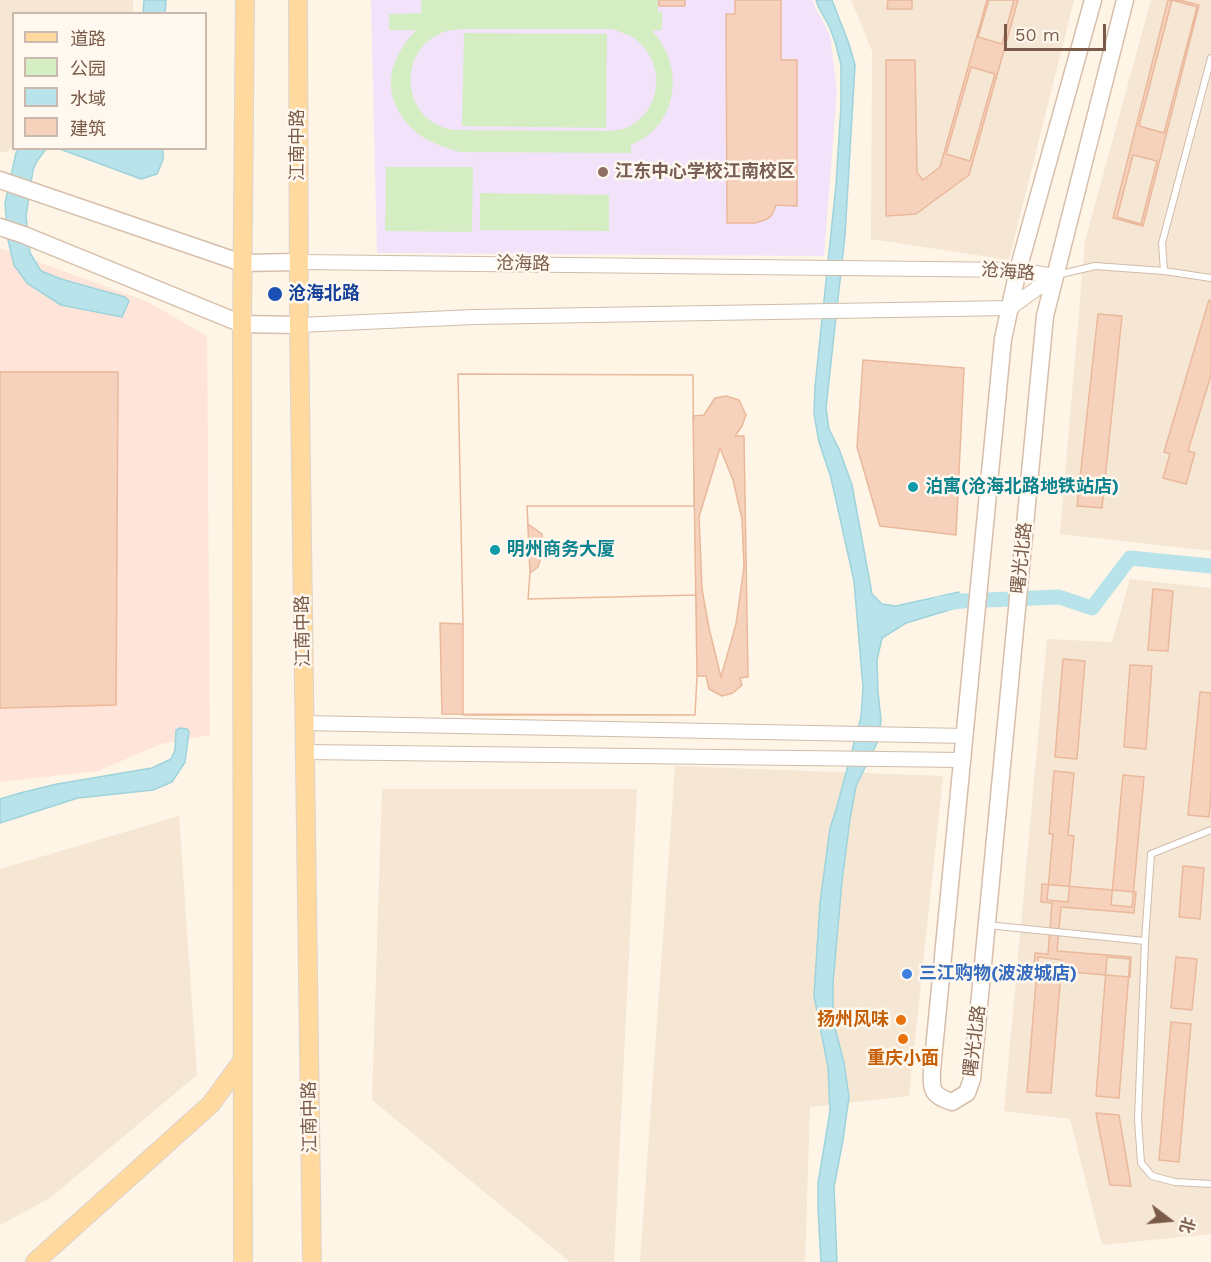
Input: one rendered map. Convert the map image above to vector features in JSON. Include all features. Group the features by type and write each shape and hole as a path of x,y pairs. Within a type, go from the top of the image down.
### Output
{"main road":[{"path":"243,1262 242,263 245,0"},
{"name":"江南中路","path":"298,0 298,325 312,1262"},
{"name":"曙光北路","path":"1093,0 1018,270 1004,339 932,1084 933,1091 939,1097 952,1102 967,1093 972,1079 1045,316 1125,0"},
{"name":"沧海路","path":"0,180 242,263 298,261"},
{"name":"沧海路","path":"0,227 242,324 298,325"},
{"path":"35,1262 211,1104 243,1060"}],"street":[{"name":"沧海路","path":"298,261 1018,270 1054,276"},
{"name":"沧海路","path":"298,325 474,317 1010,308 1054,276"},
{"path":"304,723 965,736"},
{"path":"305,752 963,760"}],"lane":[{"path":"1164,271 1162,243 1211,58"},
{"path":"1054,276 1095,266 1164,271 1211,279"},
{"path":"1211,830 1151,854 1138,1119 1141,1163 1152,1176 1175,1182 1211,1184"},
{"path":"987,925 1145,941"}],"shaded area":[{"path":"0,0 133,0 133,12 12,12 12,146 7,153 0,151"},
{"name":"江东中心学校江南校区","path":"371,0 813,0 830,35 837,91 824,256 377,253"},
{"path":"851,0 1074,0 1009,260 871,239 872,51"},
{"path":"1151,0 1211,0 1211,551 1060,534 1085,241"},
{"path":"0,248 148,302 207,336 210,735 161,744 98,771 0,782"},
{"path":"1130,579 1211,588 1211,1234 1102,1245 1070,1119 1004,1111 1047,639 1112,642"},
{"path":"675,766 943,776 909,1096 810,1107 805,1262 640,1262"},
{"path":"382,789 637,789 614,1262 570,1262 372,1100"},
{"path":"179,816 197,1075 50,1198 0,1225 0,869"}],"green space":[{"path":"421,0 658,0 658,12 662,12 662,30 652,31 663,45 670,61 673,78 672,94 667,110 659,124 647,136 631,145 631,153 460,152 437,144 422,136 406,122 395,103 392,92 392,70 401,49 416,30 389,30 389,14 421,13","holes":["612,29 634,38 644,47 655,70 655,94 650,106 643,116 627,127 609,131 453,130 437,124 424,115 415,102 411,87 411,72 416,57 425,44 450,30"]},
{"path":"464,33 607,34 606,128 462,126"},
{"path":"386,167 473,167 472,232 385,231"},
{"path":"480,193 609,195 609,231 480,230"}],"water":[{"path":"144,0 166,0 165,12 143,12"},
{"path":"816,0 832,0 855,65 845,235 826,408 829,429 852,485 872,594 882,604 896,606 959,592 959,607 906,623 882,638 877,660 881,720 878,741 856,786 842,881 833,983 833,1020 844,1063 849,1097 834,1187 837,1262 821,1262 818,1183 830,1111 828,1067 814,996 820,903 830,828 861,717 863,687 854,581 814,414 836,185 841,106 841,65 830,28"},
{"path":"18,150 45,150 33,170 26,216 30,253 41,271 125,297 129,301 122,317 61,305 27,283 14,265 8,240 5,203"},
{"path":"63,150 163,150 163,160 157,174 141,179"},
{"path":"187,729 189,732 185,762 172,782 153,790 78,798 0,823 0,799 57,784 152,768 171,759 175,750 176,730"}],"building":[{"path":"659,0 685,0 685,6 659,6"},
{"path":"735,0 781,0 781,60 797,60 797,206 776,205 770,217 755,223 727,223 726,14 735,14"},
{"path":"888,0 912,0 912,9 887,9"},
{"path":"987,0 1018,0 969,175 916,214 886,216 886,60 915,60 917,173 923,180 940,167"},
{"path":"989,0 1014,0 1002,44 978,37"},
{"path":"1168,0 1199,5 1143,226 1113,218"},
{"path":"1172,0 1197,7 1164,133 1139,126"},
{"path":"971,67 995,74 970,161 946,154"},
{"path":"1133,155 1157,161 1141,224 1117,217"},
{"path":"1209,300 1211,301 1211,375 1188,451 1195,453 1186,484 1163,478 1170,454 1164,452"},
{"path":"1098,314 1122,316 1102,508 1077,506"},
{"name":"泊寓(沧海北路地铁站店)","path":"863,360 964,368 956,535 880,526 857,447"},
{"path":"0,372 118,372 116,705 0,708"},
{"name":"明州商务大厦","path":"458,374 693,375 694,506 527,506 528,524 542,534 543,550 538,567 530,573 528,599 696,595 695,715 442,714 440,623 463,624"},
{"name":"明州商务大厦","path":"458,374 693,375 694,506 527,506 530,573 528,599 696,595 695,715 463,715"},
{"path":"726,396 739,400 746,415 735,436 744,436 748,677 740,678 742,685 733,693 722,696 709,689 706,676 697,676 693,416 704,415 715,398"},
{"path":"720,448 733,480 742,519 744,567 736,624 721,677 702,589 699,517"},
{"path":"1153,589 1173,591 1168,651 1148,650"},
{"path":"1063,659 1085,661 1077,759 1055,757"},
{"path":"1130,665 1152,666 1146,749 1124,747"},
{"path":"1200,692 1211,693 1209,817 1188,815"},
{"path":"1054,771 1074,773 1068,835 1074,836 1068,902 1047,900 1053,834 1049,834"},
{"path":"1123,775 1144,777 1132,907 1111,905"},
{"path":"1183,866 1204,868 1200,919 1179,917"},
{"path":"1042,884 1136,892 1134,913 1061,907 1057,951 1131,957 1130,977 1034,969 1035,953 1048,954 1052,903 1041,902"},
{"path":"1038,957 1062,960 1051,1093 1027,1092"},
{"path":"1107,957 1130,959 1119,1098 1096,1096"},
{"path":"1176,957 1197,959 1192,1010 1171,1008"},
{"path":"1171,1022 1191,1024 1179,1162 1159,1160"},
{"path":"1096,1113 1119,1115 1131,1186 1110,1185"}],"waterway":[{"path":"938,604 1059,597 1092,608 1130,558 1211,566"}],"place":[{"name":"江东中心学校江南校区","path":"603,172"},
{"name":"沧海北路","path":"275,294"},
{"name":"泊寓(沧海北路地铁站店)","path":"913,487"},
{"name":"明州商务大厦","path":"495,550"},
{"name":"三江购物(波波城店)","path":"907,974"},
{"name":"扬州风味","path":"901,1020"},
{"name":"重庆小面","path":"903,1039"}]}
